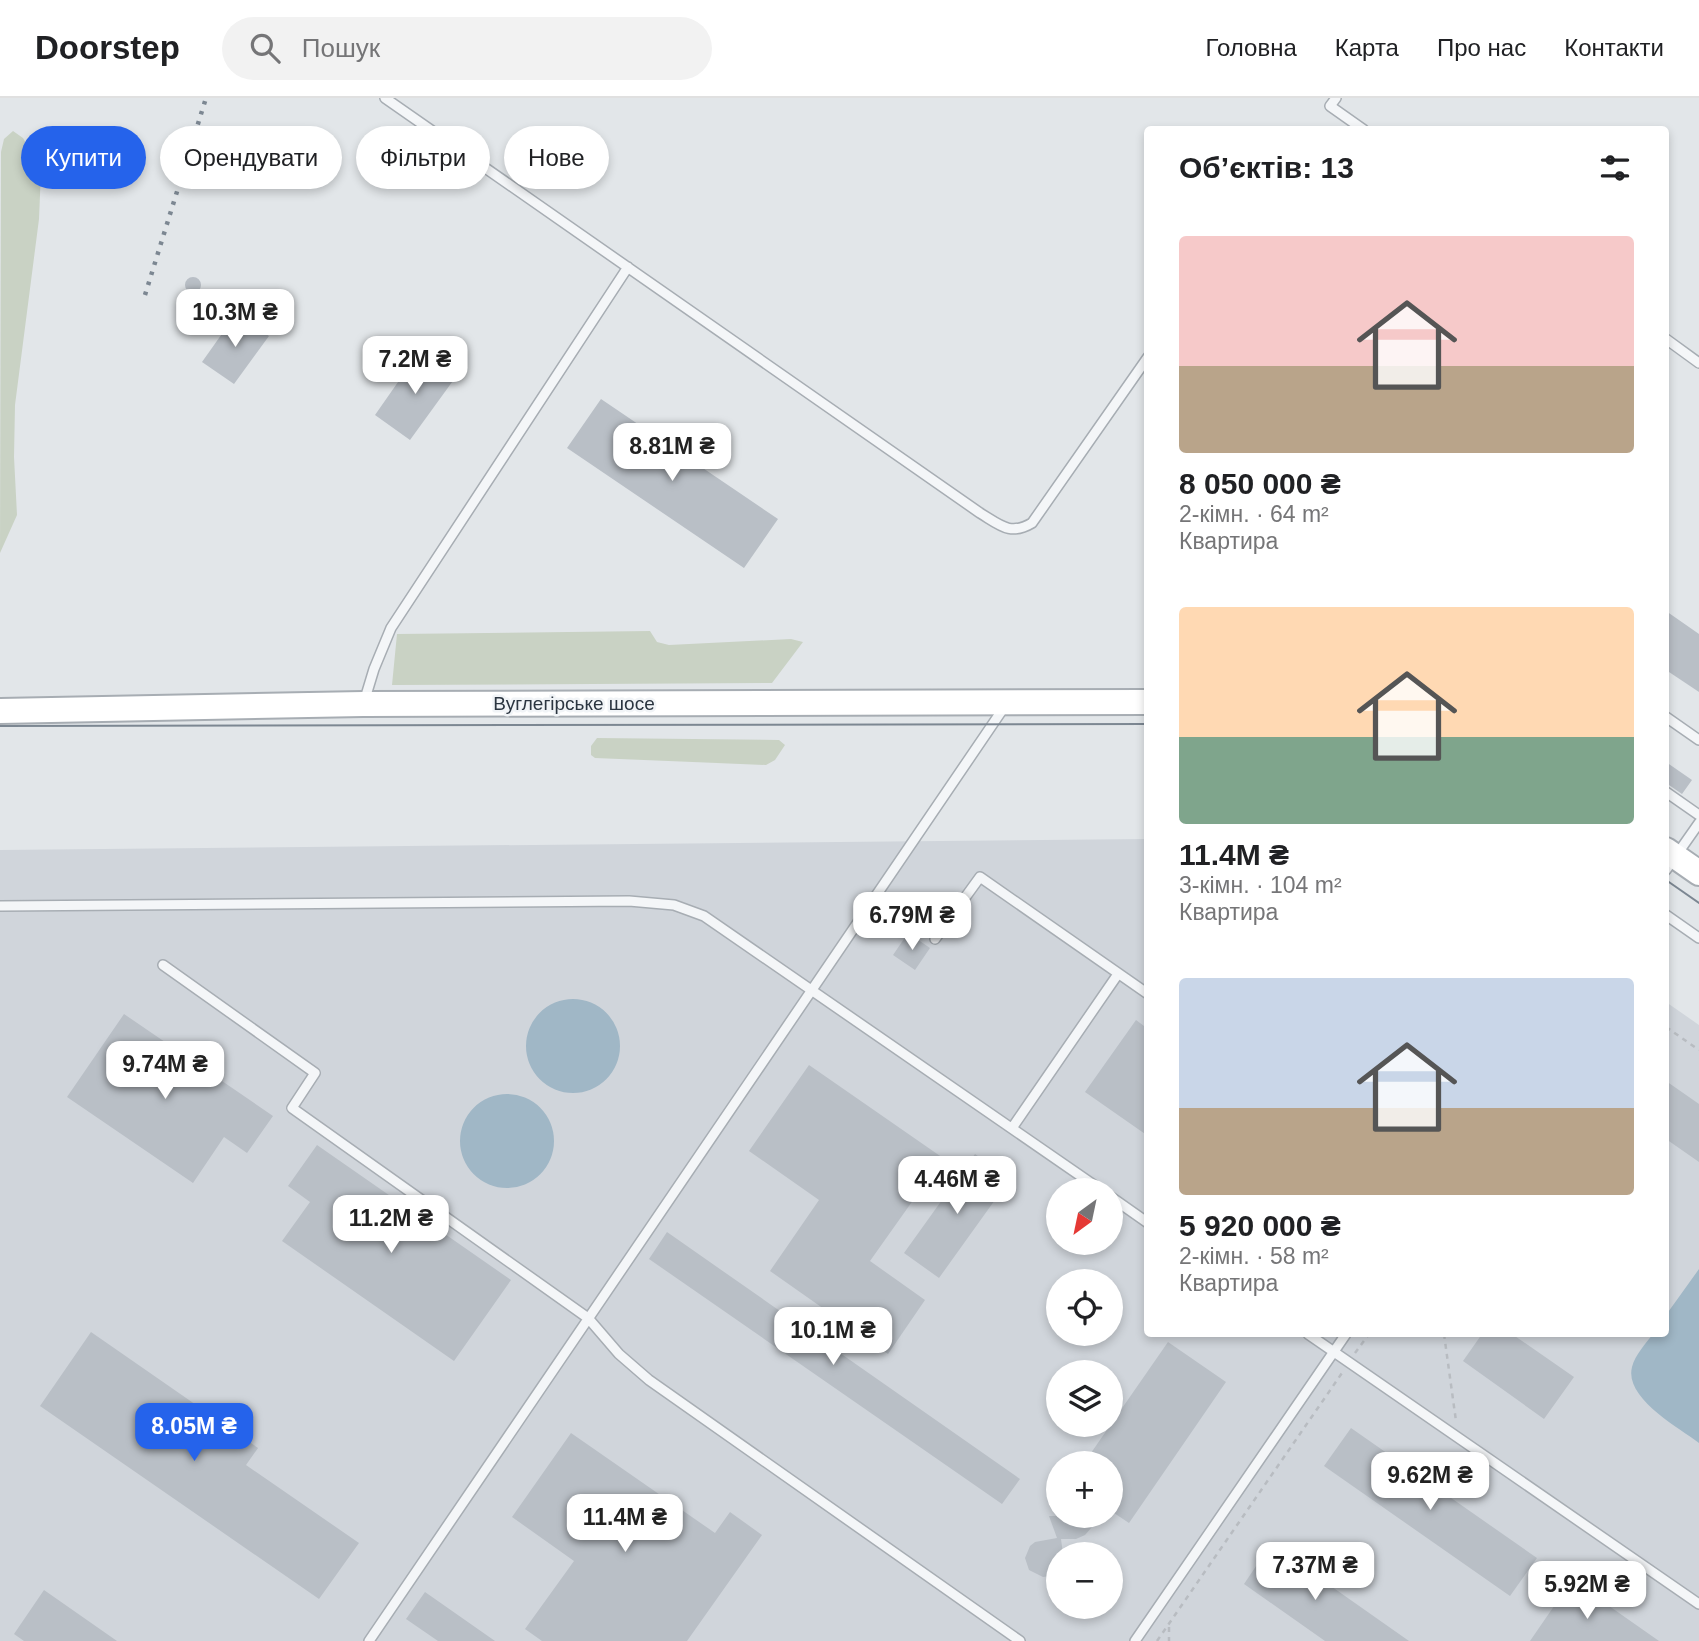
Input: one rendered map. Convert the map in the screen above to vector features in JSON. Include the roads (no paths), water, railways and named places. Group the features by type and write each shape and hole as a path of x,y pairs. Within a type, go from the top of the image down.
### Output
{"street":[{"name":"Вуглегірське шосе","path":"0,711 363,704 1144,702"},
{"path":"1669,859 1699,873"}],"lane":[{"path":"385,98 980,513 1010,530 1021,529 1031,523 1144,363"},
{"path":"1336,98 1330,106 1358,126"},
{"path":"363,704 391,628 628,267"},
{"path":"1669,341 1699,363"},
{"path":"369,1641 1008,702"},
{"path":"1669,719 1699,740"},
{"path":"1669,794 1699,815"},
{"path":"1669,859 1699,823"},
{"path":"935,939 980,877 1144,991"},
{"path":"0,906 629,901 674,905 704,916 1084,1178"},
{"path":"1669,917 1699,938"},
{"path":"163,965 315,1073 292,1108 588,1318 619,1354 649,1380 1020,1641"},
{"path":"1012,1128 1118,974"},
{"path":"1124,1206 1144,1220"},
{"path":"1312,1337 1699,1604"},
{"path":"1135,1641 1344,1337"}],"water":[{"path":"573,999 591,1002 606,1013 617,1028 620,1046 617,1064 606,1079 591,1090 573,1093 555,1090 540,1079 529,1064 526,1046 529,1028 540,1013 555,1002"},
{"path":"507,1094 525,1097 540,1108 551,1123 554,1141 551,1159 540,1174 525,1185 507,1188 489,1185 474,1174 463,1159 460,1141 463,1123 474,1108 489,1097"},
{"path":"1699,1269 1699,1443 1655,1411 1636,1390 1632,1379 1633,1363 1651,1337 1669,1337 1669,1311"}],"tram line":[{"path":"0,726 1144,724"},
{"path":"1669,882 1699,903"}],"railway":[{"path":"145,295 206,98"}]}
